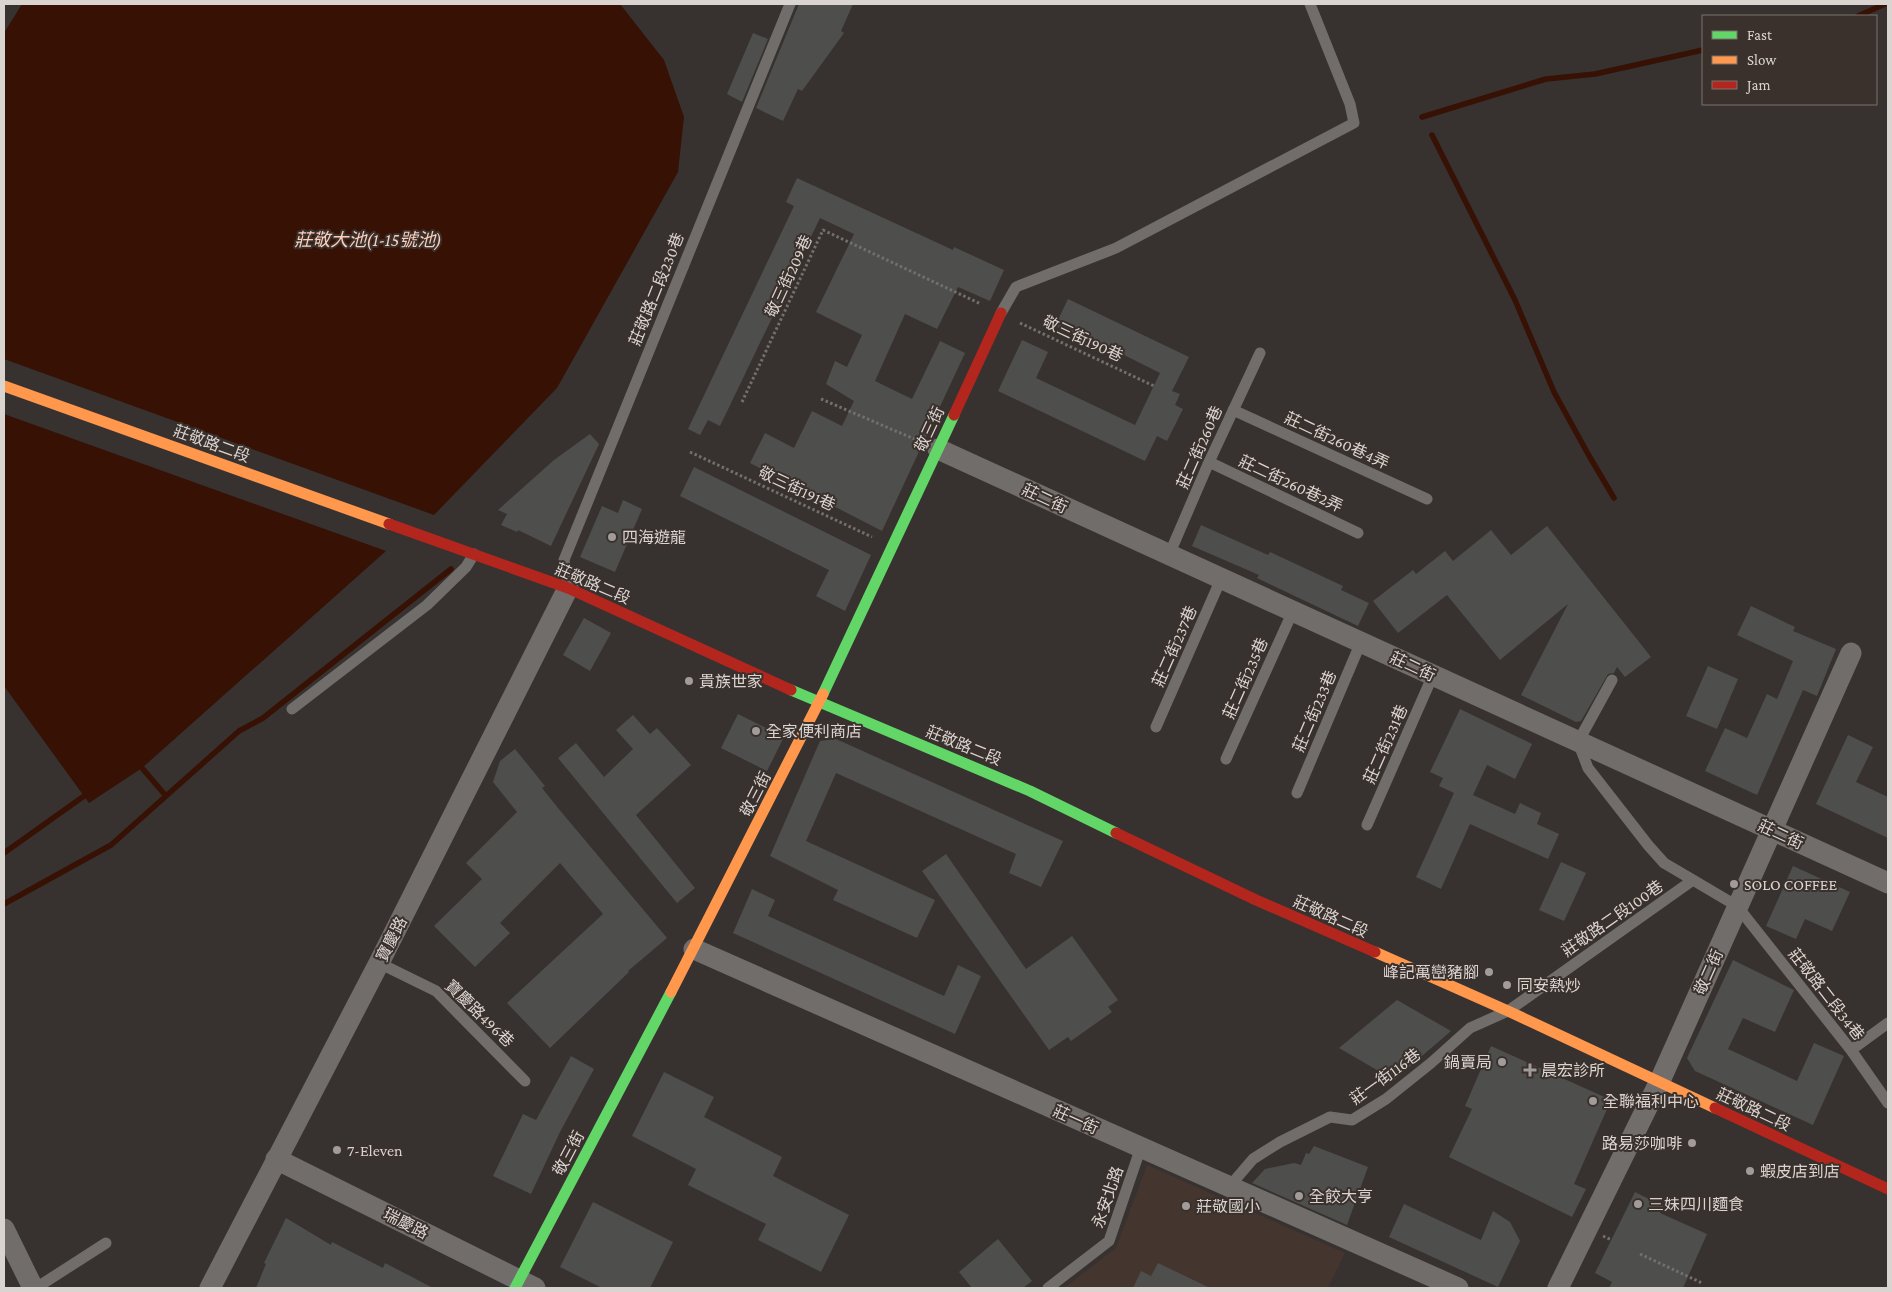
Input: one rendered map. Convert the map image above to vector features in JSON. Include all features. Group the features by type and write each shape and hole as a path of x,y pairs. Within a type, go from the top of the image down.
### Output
{"street":[{"name":"敬三街","path":"523,1286 820,703 1001,313"},
{"name":"莊敬路二段","path":"4,386 568,588 820,703 1030,791 1256,900 1508,1011 1888,1189"},
{"name":"莊二街","path":"938,449 1888,883"},
{"name":"寶慶路","path":"210,1288 379,963 568,588"},
{"name":"敬二街","path":"1558,1288 1659,1083 1736,906 1773,831 1851,653"},
{"name":"莊一街","path":"694,949 1458,1288"},
{"name":"瑞慶路","path":"276,1159 523,1286"},
{"path":"4,1229 34,1288"}],"lane":[{"name":"莊敬路二段230巷","path":"568,588 564,560 790,4"},
{"path":"1001,313 1016,287 1116,248 1354,123 1350,104 1310,4"},
{"name":"莊二街260巷","path":"1169,555 1209,462 1260,353"},
{"name":"莊二街260巷4弄","path":"1233,410 1426,500"},
{"name":"莊二街260巷2弄","path":"1209,462 1358,533"},
{"path":"292,710 427,604 466,567 474,554"},
{"name":"莊二街237巷","path":"1156,727 1221,578"},
{"name":"莊二街235巷","path":"1226,759 1293,611"},
{"name":"莊二街233巷","path":"1297,793 1361,642"},
{"name":"莊二街231巷","path":"1367,825 1433,675"},
{"path":"1612,680 1578,742 1588,768 1664,863 1736,906"},
{"name":"莊敬路二段100巷","path":"1508,1011 1693,880"},
{"name":"莊敬路二段34巷","path":"1736,906 1851,1050 1888,1103"},
{"name":"寶慶路496巷","path":"379,963 436,991 525,1081"},
{"name":"莊一街116巷","path":"1229,1187 1253,1159 1280,1142 1330,1117 1352,1120 1386,1099 1431,1063 1470,1028 1508,1011"},
{"path":"1851,1050 1888,1023"},
{"name":"永安北路","path":"1048,1288 1109,1241 1141,1148"},
{"path":"34,1288 106,1243"}],"path":[{"name":"敬三街209巷","path":"742,402 823,230 1001,313"},
{"name":"敬三街190巷","path":"1001,313 1154,386"},
{"path":"821,398 938,449"},
{"name":"敬三街191巷","path":"690,452 893,547"},
{"path":"1640,1254 1702,1283"}],"shaded area":[{"name":"莊敬國小","path":"1147,1165 1345,1253 1328,1288 1064,1288 1116,1248"}],"water":[{"name":"莊敬大池(1-15號池)","path":"22,4 620,4 664,60 684,117 678,172 557,388 434,515 4,359 4,33"},
{"path":"4,414 386,551 142,768 89,803 4,686"}],"building":[{"path":"799,4 853,4 841,31 844,33 802,91 798,89 783,121 756,108"},
{"path":"753,33 768,39 742,102 727,94"},
{"path":"797,178 953,250 954,247 1004,270 990,301 958,287 937,329 905,314 875,381 912,399 940,341 965,353 882,531 750,463 765,433 794,448 812,411 842,426 854,401 826,384 835,361 847,367 862,335 816,312 854,234 820,218 720,426 708,420 700,435 688,429 794,206 786,202"},
{"path":"1068,299 1189,357 1172,391 1180,394 1175,405 1183,409 1167,441 1157,436 1145,461 998,391 1022,340 1048,352 1036,378 1135,425 1160,373 1120,353 1119,355 1055,326"},
{"path":"590,434 599,444 551,546 518,530 517,532 501,525 507,514 498,510 554,460"},
{"path":"694,467 871,555 845,611 816,596 829,570 680,496"},
{"path":"623,500 642,509 615,572 580,557 602,506 618,513"},
{"path":"1201,525 1268,555 1270,552 1343,586 1341,590 1369,603 1358,626 1257,578 1259,575 1192,546"},
{"path":"1547,526 1651,657 1625,677 1617,667 1614,673 1608,674 1581,721 1576,722 1521,695 1568,604 1500,660 1447,595 1398,633 1373,601 1413,570 1416,574 1445,551 1453,561 1491,530 1511,555"},
{"path":"1751,606 1795,627 1793,631 1836,649 1817,696 1803,690 1757,795 1705,771 1725,728 1747,738 1767,694 1777,699 1793,661 1737,635"},
{"path":"584,618 611,633 590,671 563,655"},
{"path":"1708,666 1738,679 1717,729 1686,716"},
{"path":"1460,709 1532,744 1515,779 1487,765 1473,795 1515,814 1520,803 1541,813 1537,824 1559,834 1548,859 1470,824 1441,889 1416,877 1454,793 1439,786 1443,778 1430,772"},
{"path":"738,714 784,737 767,771 721,748"},
{"path":"633,715 650,734 657,728 691,765 636,815 695,888 677,903 558,758 576,743 604,777 633,749 616,730"},
{"path":"1848,735 1873,747 1856,782 1888,797 1888,838 1816,804"},
{"path":"836,739 1063,841 1041,887 1009,873 1016,854 836,773 806,841 935,900 917,938 833,900 838,890 770,856 820,741"},
{"path":"515,749 545,786 542,788 558,808 667,938 628,971 550,1048 507,1003 603,914 560,863 500,923 510,933 475,967 434,926 482,879 466,863 517,812 493,782 500,761"},
{"path":"946,854 1026,969 1072,936 1118,1000 1108,1007 1112,1012 1071,1041 1068,1037 1049,1050 922,871"},
{"path":"1561,862 1586,873 1564,921 1539,910"},
{"path":"1793,866 1850,892 1832,931 1805,919 1796,939 1766,926"},
{"path":"752,889 775,900 768,916 944,996 958,965 981,976 955,1034 733,933"},
{"path":"1733,960 1794,990 1775,1032 1743,1018 1728,1049 1797,1081 1814,1043 1844,1056 1813,1125 1695,1071 1687,1058"},
{"path":"1397,1000 1451,1031 1394,1080 1339,1048"},
{"path":"1491,1046 1611,1100 1574,1184 1586,1189 1572,1217 1449,1157 1472,1109 1465,1106"},
{"path":"571,1056 594,1069 560,1132 531,1194 493,1176 523,1114 536,1120"},
{"path":"664,1072 714,1097 704,1117 782,1157 773,1176 849,1215 821,1272 758,1240 766,1224 688,1185 696,1169 632,1136"},
{"path":"1314,1146 1368,1167 1347,1225 1252,1183 1265,1169 1294,1163 1301,1165 1306,1153 1309,1154"},
{"path":"1635,1192 1663,1206 1660,1213 1707,1234 1683,1288 1609,1288 1612,1282 1595,1273"},
{"path":"593,1202 673,1242 650,1288 602,1288 560,1267"},
{"path":"1404,1204 1481,1240 1493,1211 1510,1222 1520,1241 1498,1287 1389,1237"},
{"path":"286,1218 331,1245 332,1242 383,1268 385,1263 433,1288 256,1288 266,1264 264,1263"},
{"path":"998,1239 1032,1281 1023,1288 972,1288 959,1272"},
{"path":"1158,1263 1210,1288 1133,1288 1141,1271 1151,1276"}],"waterway":[{"path":"1860,15 1885,4"},
{"path":"1422,117 1546,79 1595,74 1702,50"},
{"path":"1432,135 1515,300 1554,392 1614,498"},
{"path":"4,904 111,845 239,731 263,718 451,569"},
{"path":"142,768 166,796"},
{"path":"4,853 84,796"}],"traffic: fast":[{"path":"823,694 954,415"},
{"path":"791,690 1030,791 1116,833"},
{"path":"515,1288 671,992"}],"traffic: slow":[{"path":"4,386 389,524"},
{"path":"671,992 823,694"},
{"path":"1375,952 1508,1011 1715,1108"}],"traffic: jam":[{"path":"954,415 1001,313"},
{"path":"389,524 568,588 791,690"},
{"path":"1116,833 1256,900 1375,952"},
{"path":"1715,1108 1888,1189"}],"place":[{"name":"四海遊龍","path":"612,537"},
{"name":"貴族世家","path":"689,681"},
{"name":"全家便利商店","path":"756,731"},
{"name":"SOLO COFFEE","path":"1734,884"},
{"name":"峰記萬巒豬腳","path":"1489,972"},
{"name":"同安熱炒","path":"1507,985"},
{"name":"鍋賣局","path":"1502,1062"},
{"name":"晨宏診所","path":"1530,1070"},
{"name":"全聯福利中心","path":"1593,1101"},
{"name":"路易莎咖啡","path":"1692,1143"},
{"name":"7-Eleven","path":"337,1150"},
{"name":"蝦皮店到店","path":"1750,1171"},
{"name":"全餃大亨","path":"1299,1196"},
{"name":"三妹四川麵食","path":"1638,1204"},
{"name":"莊敬國小","path":"1186,1206"}]}
